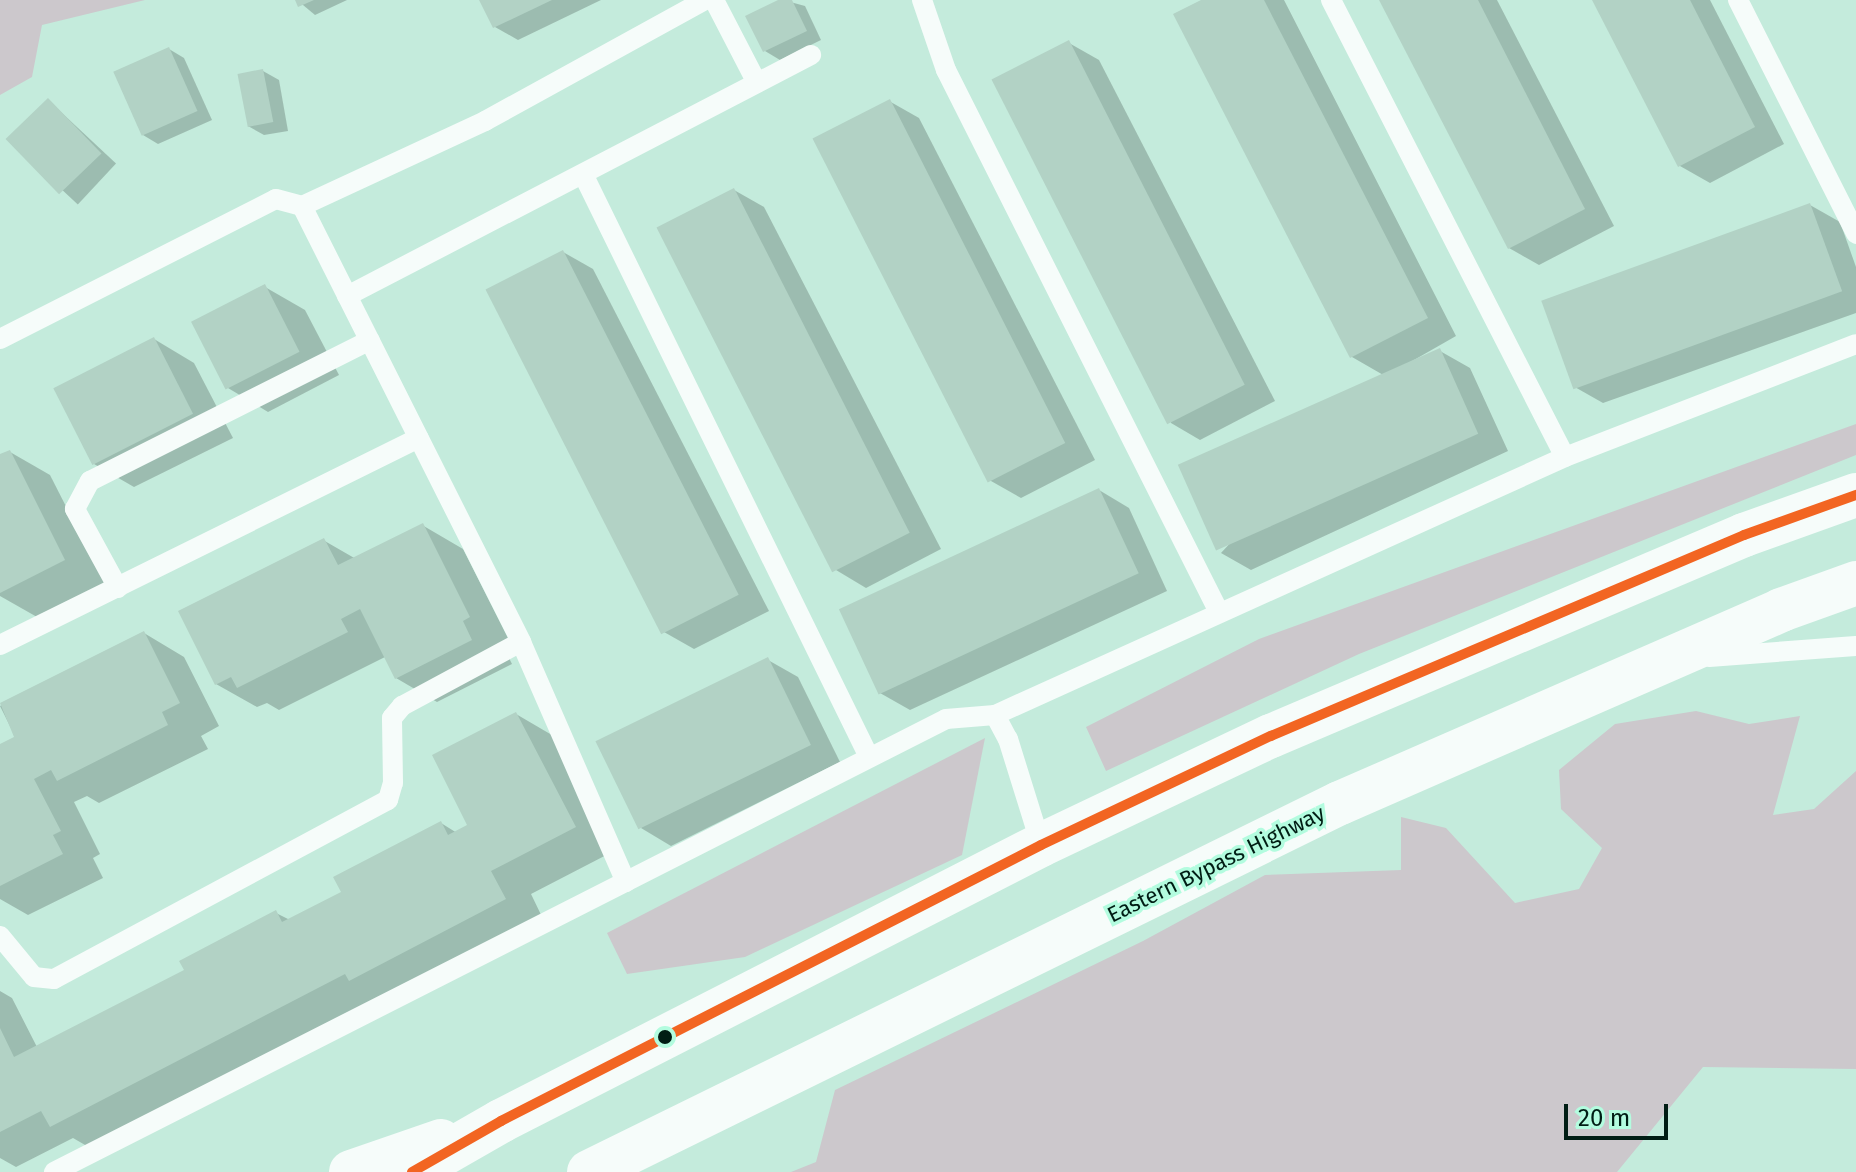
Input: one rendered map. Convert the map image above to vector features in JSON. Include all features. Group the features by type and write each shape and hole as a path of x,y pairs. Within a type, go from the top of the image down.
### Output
{"main road":[{"path":"412,1172 501,1121 1041,845 1271,736 1744,535 1856,495"},
{"name":"Eastern Bypass Highway","path":"589,1172 1340,803 1669,659 1856,583"},
{"path":"351,1172 501,1121"}],"lane":[{"path":"0,339 276,199 302,206 485,121 705,0"},
{"path":"714,0 757,83"},
{"path":"922,0 946,70 1219,612"},
{"path":"1331,0 1565,457"},
{"path":"1738,0 1856,234"},
{"path":"347,296 811,55"},
{"path":"583,174 869,757"},
{"path":"302,206 521,642 626,882"},
{"path":"118,588 75,509 90,481 370,340"},
{"path":"54,1172 946,719 995,715 1565,457 1856,344"},
{"path":"0,645 419,438"},
{"path":"0,936 34,977 54,979 388,800 393,783 392,718 402,706 521,642"},
{"path":"1669,659 1856,646"},
{"path":"995,715 1008,739 1041,845"}],"shaded area":[{"path":"0,0 145,0 42,25 32,77 0,95"},
{"path":"1856,424 1856,455 1359,654 1106,771 1086,727 1259,639"},
{"path":"1696,711 1749,724 1800,716 1773,815 1814,809 1856,771 1856,1069 1703,1067 1617,1172 791,1172 816,1162 835,1090 1143,941 1265,875 1401,870 1401,817 1446,828 1515,903 1579,889 1602,848 1561,809 1559,770 1615,724"},
{"path":"985,738 962,855 745,957 627,974 607,933"}],"building":[{"path":"295,0 314,0 298,7"},
{"path":"479,0 552,0 493,28"},
{"path":"778,0 792,0 807,31 763,52 745,16"},
{"path":"1201,0 1264,0 1428,318 1350,358 1173,14"},
{"path":"1379,0 1478,0 1585,209 1508,249"},
{"path":"1592,0 1690,0 1755,127 1678,167"},
{"path":"1069,40 1245,385 1167,424 991,79"},
{"path":"169,47 197,111 142,136 113,72"},
{"path":"263,69 273,122 248,127 237,74"},
{"path":"48,98 101,153 59,194 6,139"},
{"path":"890,99 1065,443 988,482 812,138"},
{"path":"734,188 910,533 832,572 656,227"},
{"path":"1810,203 1842,291 1573,389 1541,301"},
{"path":"563,250 739,595 661,634 485,289"},
{"path":"265,284 300,352 226,389 191,322"},
{"path":"154,337 193,414 92,465 53,388"},
{"path":"1440,348 1478,434 1216,551 1178,465"},
{"path":"10,450 65,560 0,593 0,454"},
{"path":"1099,488 1139,573 879,694 839,609"},
{"path":"423,523 470,617 463,621 472,640 395,679 360,609 341,619 348,632 237,688 231,677 215,685 178,611 324,538 338,565"},
{"path":"144,631 180,703 162,712 168,725 57,781 51,770 34,779 61,831 53,835 63,854 0,886 0,744 14,737 0,703"},
{"path":"768,657 811,745 638,829 595,741"},
{"path":"516,712 576,827 491,871 506,899 349,981 345,974 50,1127 41,1111 0,1132 0,1028 14,1057 184,970 179,961 276,910 282,922 341,892 333,877 441,821 448,835 467,825 432,755"}],"transit line":[{"path":"412,1172 501,1121 1041,845 1271,736 1744,535 1856,495"}]}
